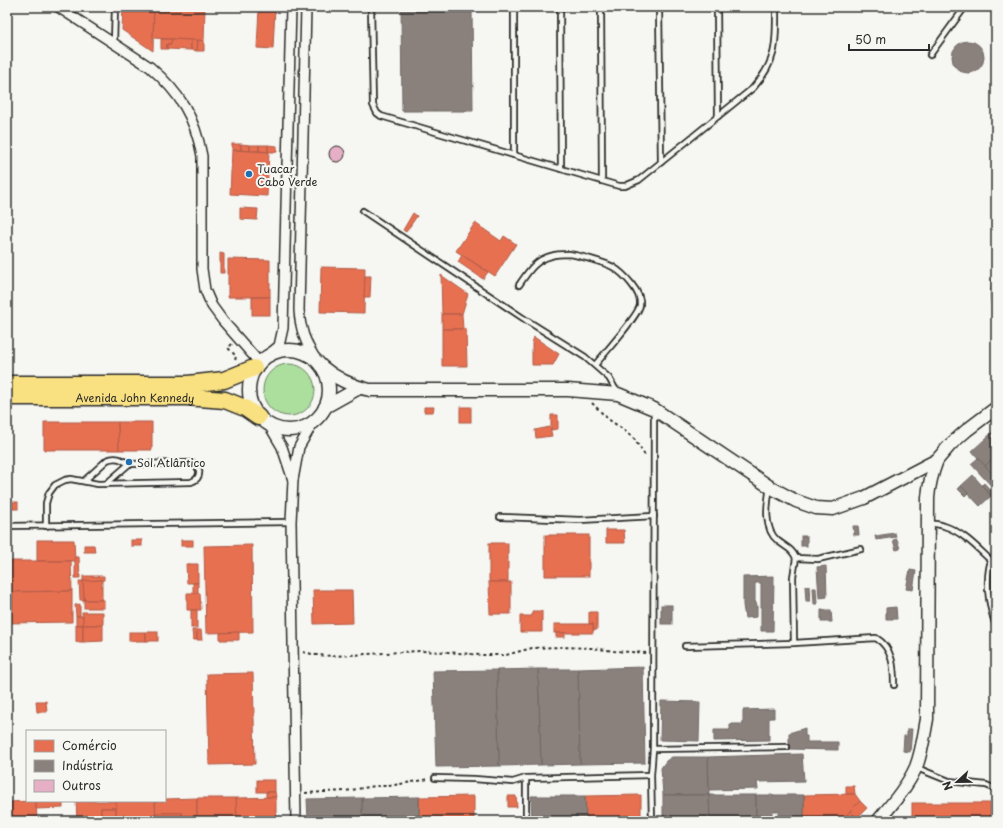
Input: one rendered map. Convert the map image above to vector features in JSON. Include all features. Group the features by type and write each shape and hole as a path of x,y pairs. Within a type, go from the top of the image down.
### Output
{"highway":[{"name":"Avenida John Kennedy","path":"7,384 188,384 224,380 260,361"},
{"name":"Avenida John Kennedy","path":"7,397 186,397 225,400 245,408 264,421"}],"street":[{"path":"58,7 150,67 164,79 186,108 199,139 202,156 202,269 206,290 212,306 223,321 260,361"},
{"path":"291,7 283,328 279,346 260,361 249,380 248,393 252,406 282,447 293,480"},
{"path":"264,421 280,429 291,430 302,428 320,416 328,397 329,386 326,376 304,337 299,314 306,7"},
{"path":"260,361 279,350 291,349 304,352 339,380 359,388 370,390 568,390 618,394 654,409 770,487 796,501 816,508 832,509 864,498 937,460 962,435 995,409"},
{"path":"325,407 359,388"},
{"path":"296,821 291,522 293,480 299,447 313,422"},
{"path":"878,821 900,794 916,767 921,751 927,719 929,486 937,460"}],"lane":[{"path":"114,44 115,7"},
{"path":"371,7 373,105 377,113 381,116 619,186 625,186 639,180 753,88 768,69 774,53 776,44 776,7"},
{"path":"514,7 514,155"},
{"path":"560,7 561,169"},
{"path":"601,7 602,181"},
{"path":"659,7 661,162"},
{"path":"717,7 718,116"},
{"path":"930,54 965,7"},
{"path":"363,211 526,320 585,357 609,378 618,394"},
{"path":"518,285 536,263 553,255 570,254 612,266 622,272 638,293 641,300 640,306 635,316 595,365"},
{"path":"996,279 994,296 996,317"},
{"path":"652,821 651,775 653,749 654,653 654,409"},
{"path":"46,526 47,498 54,485 65,480 71,479 91,483 106,484 191,482 197,479 200,474 198,467 192,463 129,464 121,459 111,458 84,481"},
{"path":"106,484 129,464"},
{"path":"770,487 768,506 769,524 771,530 778,541 789,548 796,558 793,577 794,643"},
{"path":"500,517 580,520 654,516"},
{"path":"7,526 291,522"},
{"path":"928,522 956,531 996,565"},
{"path":"796,558 818,559 861,549"},
{"path":"991,560 988,570 988,578 990,604 996,626"},
{"path":"685,646 794,643 876,638 885,646 891,658 894,686"},
{"path":"653,749 787,747"},
{"path":"916,767 949,781 986,785 996,789"},
{"path":"435,778 513,782 526,778 651,775"},
{"path":"526,778 526,821"}],"path":[{"path":"589,400 608,419 635,440 654,470"},
{"path":"293,648 316,655 333,656 419,651 506,655 532,648 561,647 654,653"},
{"path":"295,794 346,791 375,786 389,786 435,778"}],"green space":[{"path":"284,364 294,364 303,368 311,376 315,385 315,395 311,404 303,412 294,416 284,416 275,412 267,404 263,395 263,385 267,376 275,368"}],"building: Comércio":[{"path":"123,7 154,8 153,51 122,30"},
{"path":"154,7 205,7 204,41 153,38"},
{"path":"259,7 275,7 273,49 257,48"},
{"path":"161,39 172,39 171,44 167,44 167,49 161,49"},
{"path":"172,39 191,40 191,50 167,49 167,44 171,44"},
{"path":"191,40 198,40 197,51 191,50"},
{"path":"198,40 204,41 204,51 197,51"},
{"path":"232,144 241,144 241,150 232,150"},
{"path":"241,144 250,145 250,151 241,150"},
{"path":"250,145 259,145 259,151 250,151"},
{"path":"259,145 268,145 268,152 259,151"},
{"path":"268,145 277,146 277,152 268,152"},
{"path":"232,150 269,152 267,196 230,194"},
{"path":"240,208 258,209 257,220 240,219"},
{"path":"413,213 417,216 406,232 403,230"},
{"path":"475,223 501,241 504,236 516,244 495,276 456,251"},
{"path":"220,253 224,254 224,273 220,273"},
{"path":"462,255 488,272 483,279 458,262"},
{"path":"228,259 270,260 270,297 228,297"},
{"path":"321,267 365,268 364,313 320,312"},
{"path":"441,275 468,294 462,314 442,314"},
{"path":"365,276 371,276 370,297 364,297"},
{"path":"252,297 270,297 270,315 252,315"},
{"path":"442,314 462,314 463,329 442,329"},
{"path":"442,329 466,329 467,366 442,366"},
{"path":"534,337 559,354 553,365 532,365 532,343"},
{"path":"424,407 434,407 433,412 424,412"},
{"path":"460,407 471,407 471,422 460,422"},
{"path":"551,415 558,415 558,429 551,430"},
{"path":"44,422 118,422 119,450 44,450"},
{"path":"118,422 152,422 152,450 119,450"},
{"path":"550,427 552,436 536,438 535,430"},
{"path":"11,502 18,502 18,509 11,509"},
{"path":"606,530 624,530 625,543 606,543"},
{"path":"545,535 589,535 589,576 545,576"},
{"path":"37,540 74,540 75,561 37,561"},
{"path":"131,540 142,540 142,546 131,546"},
{"path":"181,540 193,540 193,546 181,546"},
{"path":"489,543 508,543 508,582 489,582"},
{"path":"84,545 94,545 95,552 84,552"},
{"path":"252,545 253,632 206,633 204,546"},
{"path":"75,557 79,557 80,578 75,578"},
{"path":"7,561 71,561 72,591 7,592"},
{"path":"186,564 198,564 198,583 187,583"},
{"path":"83,576 104,576 104,580 83,581"},
{"path":"102,580 102,600 84,600 83,581"},
{"path":"79,581 83,581 84,600 80,600"},
{"path":"489,582 511,582 511,614 490,614"},
{"path":"193,583 198,583 198,593 193,593"},
{"path":"313,590 352,590 353,623 314,624"},
{"path":"72,591 72,622 7,623 7,592"},
{"path":"187,593 200,593 201,610 187,610"},
{"path":"84,600 104,600 104,608 84,608"},
{"path":"80,604 80,616 76,616 75,605"},
{"path":"191,610 197,610 197,628 191,628"},
{"path":"532,611 542,611 542,632 520,632 520,616 532,616"},
{"path":"82,612 103,612 103,625 83,625"},
{"path":"589,612 597,612 597,630 593,630 593,624 589,624"},
{"path":"76,616 83,616 83,625 76,625"},
{"path":"554,624 593,624 593,633 554,633"},
{"path":"76,625 83,625 83,642 76,642"},
{"path":"83,625 103,625 103,641 83,642"},
{"path":"192,630 197,630 197,640 193,640"},
{"path":"197,630 201,630 202,640 197,640"},
{"path":"129,632 146,632 146,641 129,641"},
{"path":"146,632 158,632 158,641 146,641"},
{"path":"239,632 239,640 220,640 220,633"},
{"path":"556,633 565,633 565,637 556,637"},
{"path":"253,673 255,764 209,765 207,674"},
{"path":"36,701 46,701 47,712 37,712"},
{"path":"257,780 275,780 275,792 257,792"},
{"path":"846,786 854,786 855,794 846,794"},
{"path":"266,792 275,792 276,797 266,797"},
{"path":"855,794 860,801 841,821 804,821 804,795"},
{"path":"641,795 641,821 586,821 585,796"},
{"path":"474,796 474,821 419,821 419,797"},
{"path":"508,796 516,796 517,807 508,807"},
{"path":"276,797 276,821 237,821 236,798"},
{"path":"197,798 197,821 182,821 182,813 155,813 155,802 166,802 166,799"},
{"path":"197,798 236,798 237,821 197,821"},
{"path":"860,801 867,808 857,818 850,811"},
{"path":"7,802 36,802 37,821 7,821"},
{"path":"36,802 63,802 63,808 36,809"},
{"path":"76,802 116,802 116,808 101,808 101,818 92,818 92,821 77,821"},
{"path":"116,802 155,802 156,821 116,821"},
{"path":"912,803 994,803 994,821 912,821"},
{"path":"101,808 116,808 116,821 101,821"},
{"path":"850,811 857,818 855,821 841,821"},
{"path":"155,813 182,813 182,821 156,821"},
{"path":"63,817 77,817 77,821 63,821"}],"building: Indústria":[{"path":"401,7 472,7 473,111 402,111"},
{"path":"996,17 996,34 992,25"},
{"path":"965,41 971,41 980,45 984,57 980,69 971,73 965,73 956,69 952,60 952,54 956,45"},
{"path":"996,429 996,456 985,466 972,451"},
{"path":"996,456 996,478 985,466"},
{"path":"978,458 996,478 996,491 971,464"},
{"path":"973,475 991,496 980,506 961,486"},
{"path":"984,483 994,494 991,496 982,485"},
{"path":"961,486 968,493 965,496 958,489"},
{"path":"853,526 858,526 859,535 854,535"},
{"path":"895,533 896,537 876,540 875,536"},
{"path":"801,536 807,536 807,546 801,546"},
{"path":"897,539 900,549 896,550 893,540"},
{"path":"826,566 827,597 819,598 817,567"},
{"path":"910,570 916,571 913,590 906,589"},
{"path":"774,576 773,631 761,631 761,583 755,583 757,617 745,618 743,605 743,577"},
{"path":"805,586 809,586 810,601 806,601"},
{"path":"813,588 816,588 817,604 814,604"},
{"path":"661,605 672,605 672,624 661,624"},
{"path":"896,607 897,619 886,619 886,608"},
{"path":"821,610 831,610 832,622 821,622"},
{"path":"643,667 645,763 580,764 578,669"},
{"path":"538,669 578,669 580,764 541,765"},
{"path":"538,669 541,765 499,766 497,670"},
{"path":"497,670 499,766 436,767 433,671"},
{"path":"661,701 700,702 699,741 660,740"},
{"path":"774,709 774,718 769,718 769,740 714,741 714,730 730,730 730,724 743,724 743,710"},
{"path":"805,728 807,742 838,742 838,750 789,749 789,733"},
{"path":"907,729 912,729 910,752 903,751 904,736 907,736"},
{"path":"802,754 804,781 757,782 758,789 709,790 708,757"},
{"path":"672,757 708,757 709,795 663,795 661,768 666,761"},
{"path":"663,795 709,795 710,821 663,821"},
{"path":"709,795 756,795 756,821 710,821"},
{"path":"756,795 804,795 804,821 779,821 779,811 772,811 772,821 756,821"},
{"path":"531,796 585,796 586,821 532,821"},
{"path":"419,797 419,821 362,821 362,798"},
{"path":"362,798 362,820 308,821 307,799"},
{"path":"362,820 362,821 308,821"}],"building: Outros":[{"path":"337,146 344,151 345,154 340,161 337,162 330,157 329,154 334,147"}],"place":[{"name":"Tuacar Cabo Verde","path":"249,174"},
{"name":"Sol Atlântico","path":"129,462"}]}
